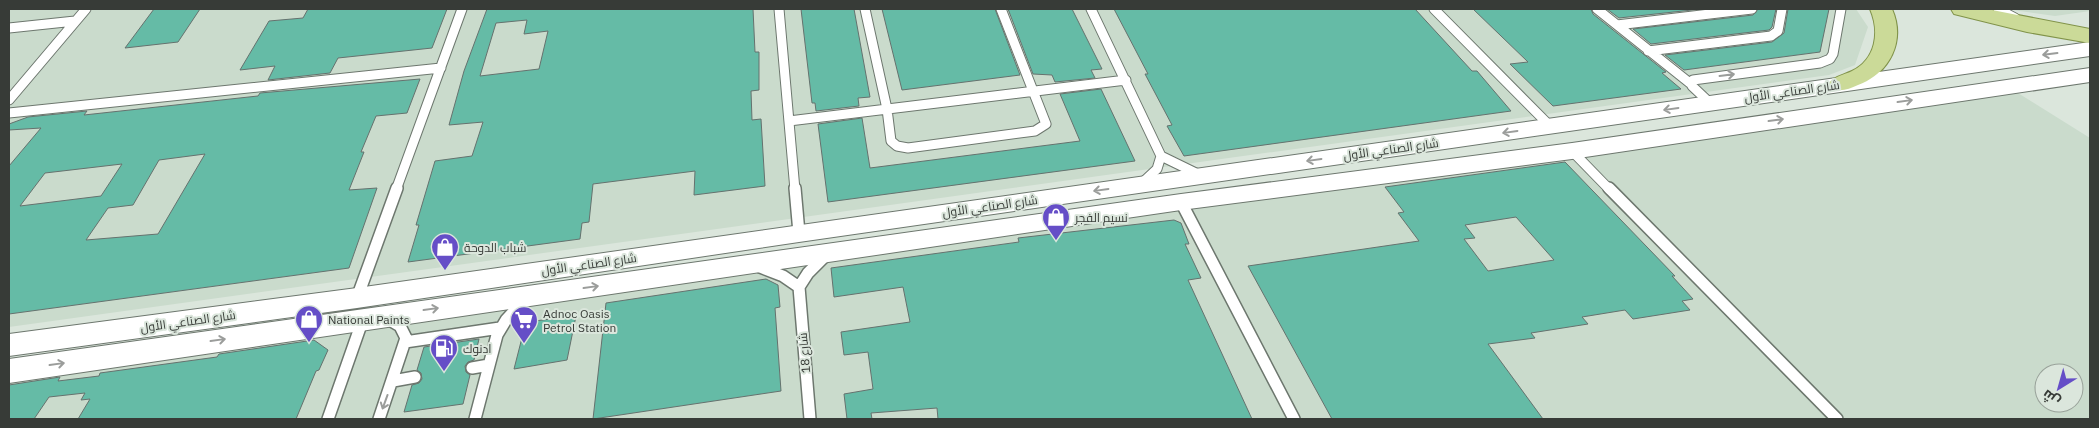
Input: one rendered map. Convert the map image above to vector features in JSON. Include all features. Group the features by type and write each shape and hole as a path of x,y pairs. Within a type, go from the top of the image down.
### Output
{"main road":[{"path":"1840,84 1865,74 1877,63 1885,42 1887,25 1881,9"},
{"path":"1969,9 2027,25 2090,36"},
{"name":"شارع الصناعي الأول","path":"9,371 368,311 799,233 2090,49"},
{"name":"شارع الصناعي الأول","path":"9,345 528,296 1181,202 1572,151 2090,75"}],"lane":[{"path":"9,100 86,9"},
{"path":"328,419 368,311 441,68 462,9"},
{"path":"779,9 799,233"},
{"path":"865,9 887,109 891,141 897,146 908,148 1040,130 1046,124 1001,9"},
{"path":"1091,9 1161,156 1203,176"},
{"path":"1434,9 1550,126"},
{"path":"1597,9 1691,84 1710,103"},
{"path":"1617,25 1752,9"},
{"path":"1648,51 1772,36 1778,31 1782,9"},
{"path":"1691,84 1696,79 1820,63 1830,59 1834,54 1841,9"},
{"path":"1998,9 2027,25"},
{"path":"9,28 75,21"},
{"path":"9,113 441,68"},
{"path":"789,121 1126,80"},
{"path":"1572,151 1837,419"},
{"path":"1138,185 1152,174 1161,156"},
{"path":"1181,202 1294,419"},
{"path":"752,265 778,273 799,287 808,272 829,253"},
{"name":"شارع 18","path":"799,287 810,419"},
{"path":"475,419 500,328 528,296"},
{"path":"368,311 403,330 406,342 379,419"},
{"path":"406,342 500,328"},
{"path":"472,368 489,365"},
{"path":"393,381 415,377"}],"shaded area":[{"path":"9,9 1856,9 1868,27 1855,65 1829,75 9,327"},
{"path":"2005,9 2090,9 2090,11 2055,16"},
{"path":"2005,85 2090,138 2090,419 9,419 9,383"}],"building":[{"path":"154,9 200,9 178,42 125,48"},
{"path":"308,9 447,9 432,48 338,58 330,73 268,80 275,66 240,70 269,21 303,18"},
{"path":"487,9 753,9 755,52 759,52 759,90 751,91 752,120 761,119 765,186 694,195 695,171 593,184 589,222 582,223 580,239 408,262 419,225 416,225 435,161 472,156 483,122 449,125 464,71","holes":["527,20 524,34 548,31 539,69 480,76 496,23"]},
{"path":"801,9 854,9 870,97 858,98 859,106 816,111 815,103 812,103"},
{"path":"882,9 995,9 1020,75 902,90"},
{"path":"1008,9 1072,9 1102,69 1091,70 1095,78 1055,82 1052,75 1033,74"},
{"path":"1114,9 1415,9 1472,71 1477,71 1511,111 1184,156 1167,126 1172,125 1145,74 1148,74"},
{"path":"1473,9 1591,9 1593,14 1666,72 1662,73 1681,89 1553,106 1510,64 1528,62"},
{"path":"1607,9 1701,9 1619,18"},
{"path":"1758,9 1776,9 1772,27 1769,30 1651,44 1633,29 1753,15"},
{"path":"1788,9 1829,9 1820,52 1684,70 1665,55 1772,42 1784,33"},
{"path":"420,79 407,113 376,116 361,152 364,152 349,190 377,188 349,268 9,314 9,166 41,128 9,130 9,124 28,117 87,111 84,115 258,96 260,93","holes":["205,154 158,234 86,240 108,208 133,205 159,160","122,164 101,196 20,206 45,173"]},
{"path":"1101,89 1135,161 828,202 818,124 862,118 870,168 1080,141 1060,94"},
{"path":"1565,162 1675,276 1672,276 1693,299 1682,301 1690,310 1633,319 1625,310 1582,317 1588,324 1531,333 1535,338 1488,344 1543,419 1332,419 1248,266 1419,241 1398,213 1404,212 1385,187","holes":["1516,217 1554,260 1488,271 1464,239 1475,238 1465,225"]},
{"path":"1174,220 1181,223 1189,244 1185,244 1201,278 1188,280 1252,419 938,419 937,408 871,413 872,419 847,419 844,394 873,389 868,352 844,355 841,332 910,322 903,287 834,297 831,268 1019,242 1018,238"},
{"path":"766,279 778,285 780,307 775,308 781,391 593,419 606,303"},
{"path":"576,316 567,360 514,369 526,322"},
{"name":"ادنوك","path":"479,339 474,360 468,362 465,366 466,372 470,375 463,404 404,412 412,385 419,383 422,379 421,373 417,370 424,347"},
{"path":"314,340 328,350 319,370 316,371 296,419 78,419 90,399 81,400 85,393 49,397 34,419 9,419 9,385 60,377 58,381 99,376 100,373 217,357 219,354"}],"place":[{"name":"نسيم الفجر","path":"1056,241"},
{"name":"شباب الدوحة","path":"445,271"},
{"name":"National Paints","path":"309,343"},
{"name":"Adnoc Oasis Petrol Station","path":"524,344"},
{"name":"ادنوك","path":"444,372"}]}
